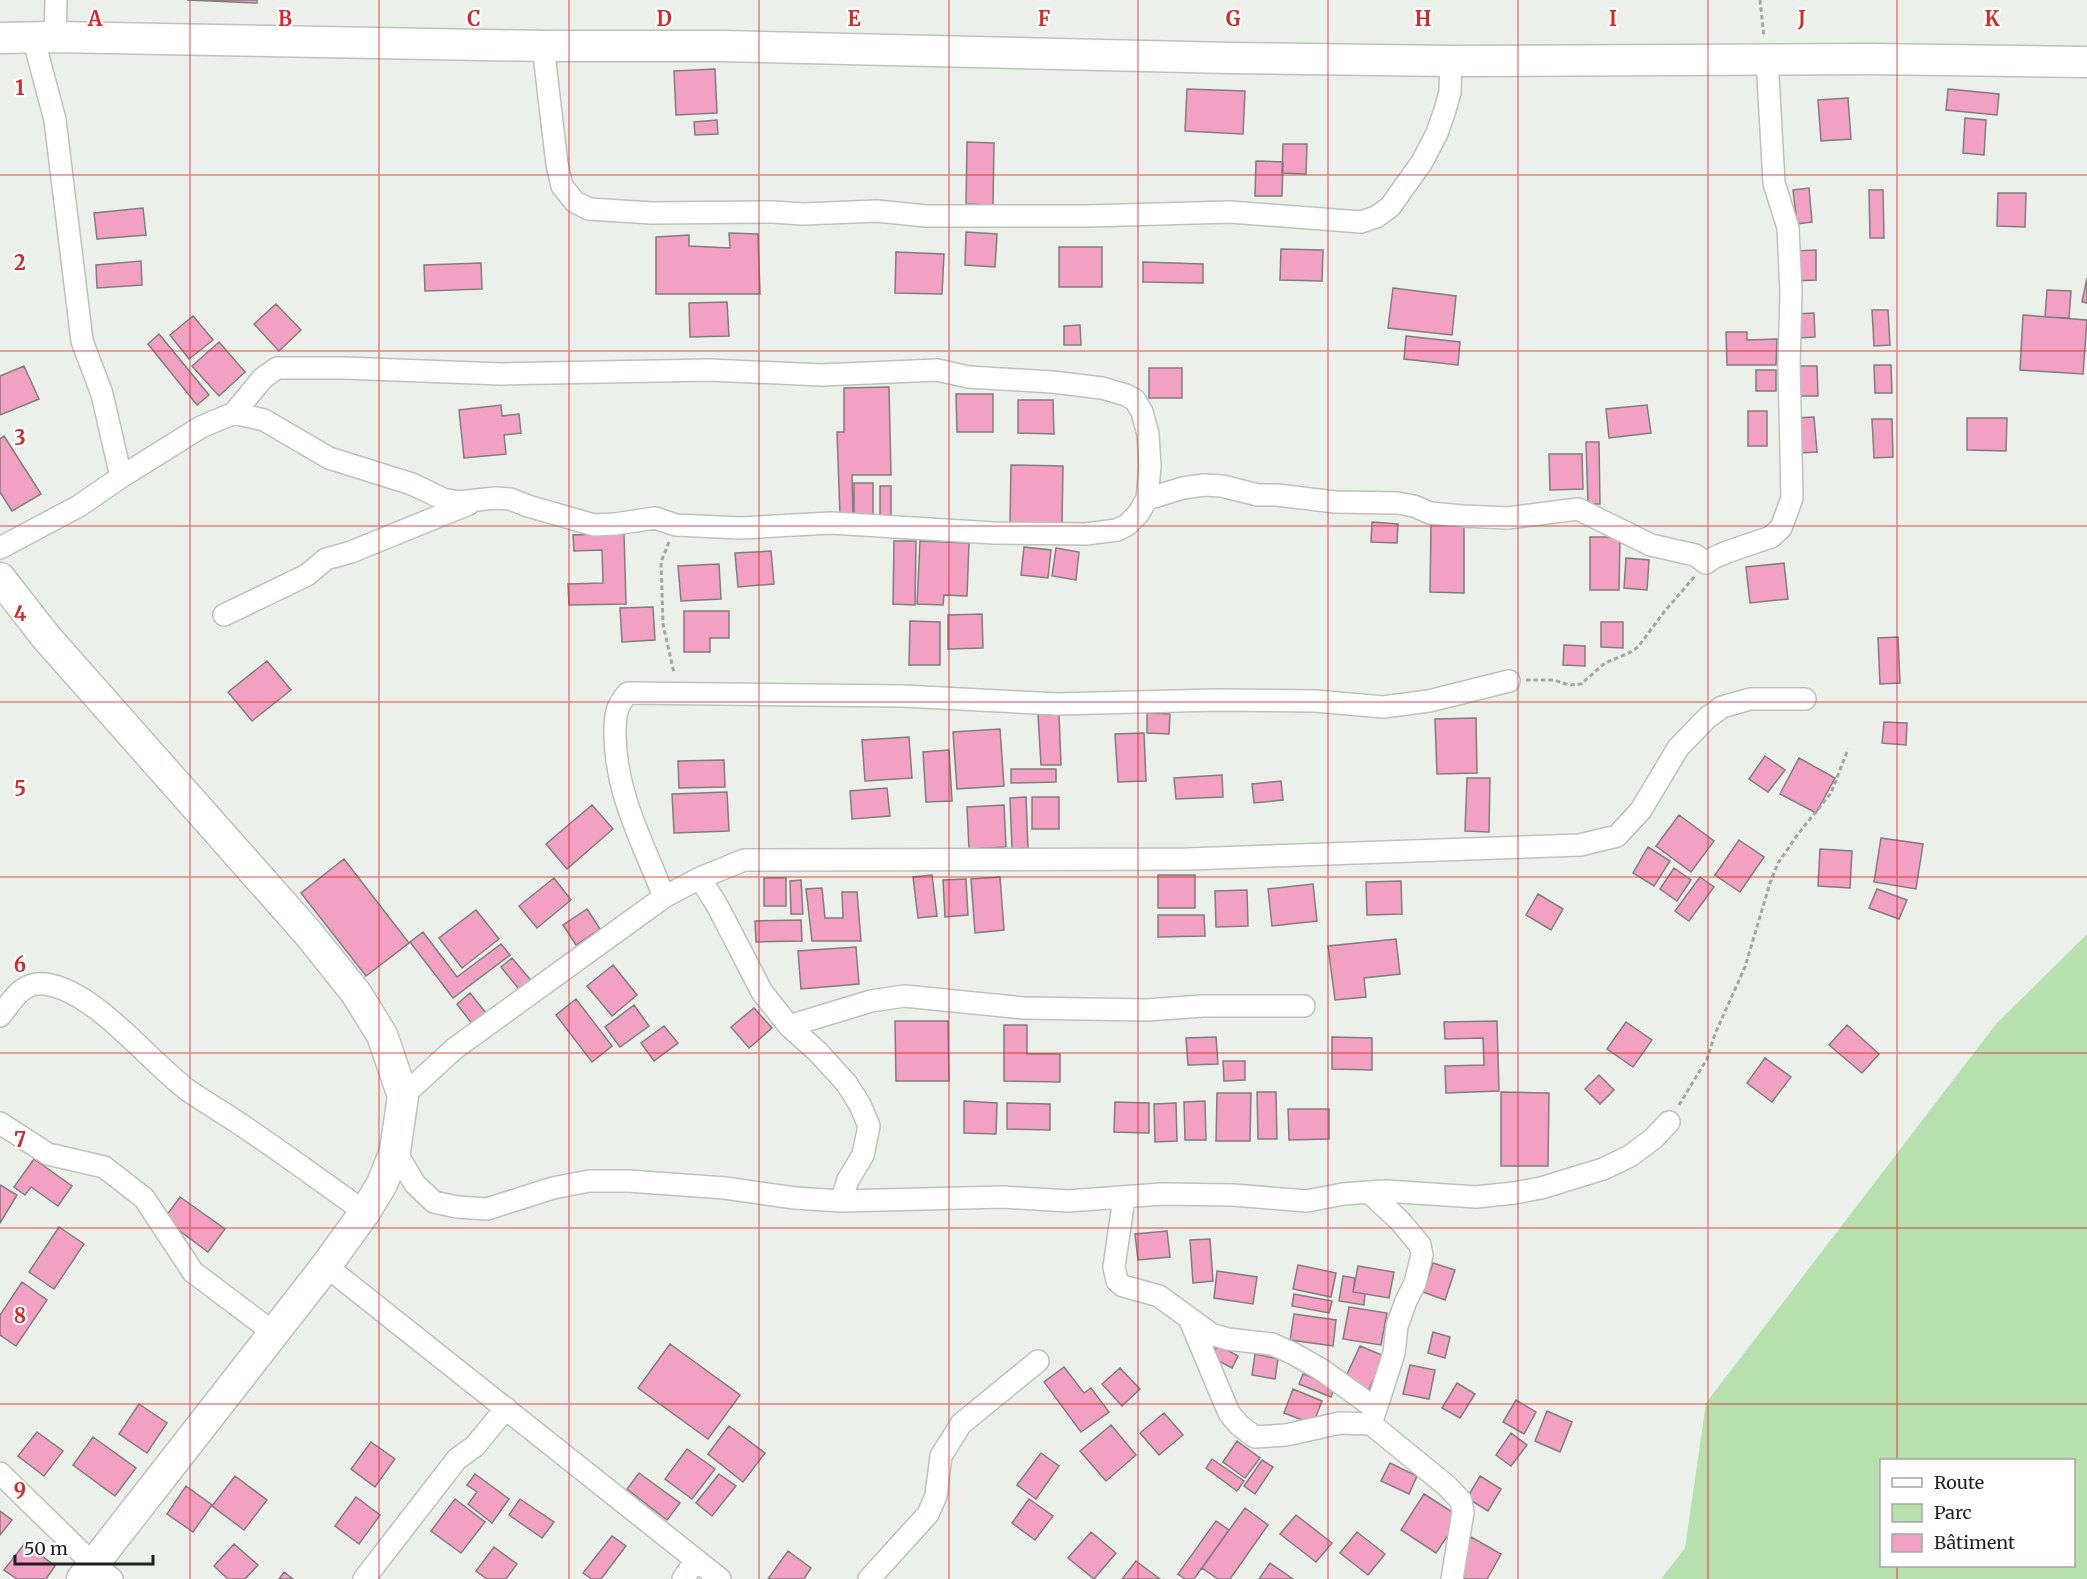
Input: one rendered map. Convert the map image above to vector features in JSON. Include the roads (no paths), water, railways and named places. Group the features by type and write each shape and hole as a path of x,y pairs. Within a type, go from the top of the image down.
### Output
{"street":[{"path":"56,0 44,37 82,341 102,394 121,477"},
{"path":"0,38 734,47 1451,61 1767,59 2087,62"},
{"path":"543,46 557,164 562,186 574,202 589,209 606,212 652,213 773,212 803,214 877,211 926,216 1087,216 1230,212 1361,222 1376,217 1390,207 1422,162 1446,110 1450,92 1451,61"},
{"path":"1147,499 1183,488 1204,485 1222,486 1258,495 1351,504 1397,503 1414,506 1430,513 1508,519 1578,509 1651,545 1695,555 1707,563 1727,552 1771,537 1781,528 1792,498 1789,365 1791,292 1788,228 1774,183 1767,59"},
{"path":"0,548 79,506 201,427 234,413 263,378 277,368 501,374 710,370 822,375 937,370 969,377 1102,388 1135,400 1142,412 1148,434 1150,466 1147,499 1138,514 1127,525 1117,530 1086,534 994,533 831,523 741,528 676,525 655,518 594,525 539,510 510,498 459,502 443,499 412,484 329,458 264,420 234,413"},
{"path":"224,615 307,575 326,559 351,552 478,500"},
{"path":"0,579 46,637 308,933 356,993 382,1035 403,1096 395,1151 382,1184 365,1212 95,1574 0,1473"},
{"path":"664,897 621,789 615,721 619,705 628,693 903,696 1057,704 1315,700 1383,707 1429,701 1509,681"},
{"path":"403,1096 454,1049 664,897 700,878 744,860 1188,859 1580,845 1617,836 1641,810 1678,748 1707,718 1722,707 1750,699 1804,699"},
{"path":"700,878 762,992 789,1026 818,1052 847,1084 860,1105 868,1126 863,1155 848,1180 841,1201"},
{"path":"0,1016 20,990 32,984 45,984 76,995 114,1023 188,1090 248,1129 365,1212"},
{"path":"789,1026 871,1001 904,996 1024,1008 1147,1010 1202,1006 1304,1006"},
{"path":"395,1151 415,1184 434,1202 457,1207 487,1209 553,1188 589,1181 628,1181 841,1201 1003,1197 1068,1201 1162,1194 1233,1195 1307,1202 1343,1194 1369,1192 1476,1197 1541,1188 1603,1169 1630,1156 1654,1138 1669,1122"},
{"path":"0,1123 48,1154 104,1167 144,1198 193,1272 274,1333"},
{"path":"1369,1192 1400,1221 1420,1245 1422,1255 1415,1283 1397,1326 1394,1353 1374,1417"},
{"path":"1124,1198 1114,1267 1118,1281 1123,1286 1159,1296 1211,1334 1228,1339 1272,1344 1322,1370 1461,1501 1463,1512 1452,1579"},
{"path":"326,1266 720,1579"},
{"path":"1189,1318 1229,1413 1239,1425 1255,1437 1286,1436 1374,1417"},
{"path":"869,1579 928,1514 936,1496 941,1456 961,1424 1038,1361"},
{"path":"374,1574 457,1459 475,1446 506,1408"},
{"path":"683,1579 695,1561"}]}
